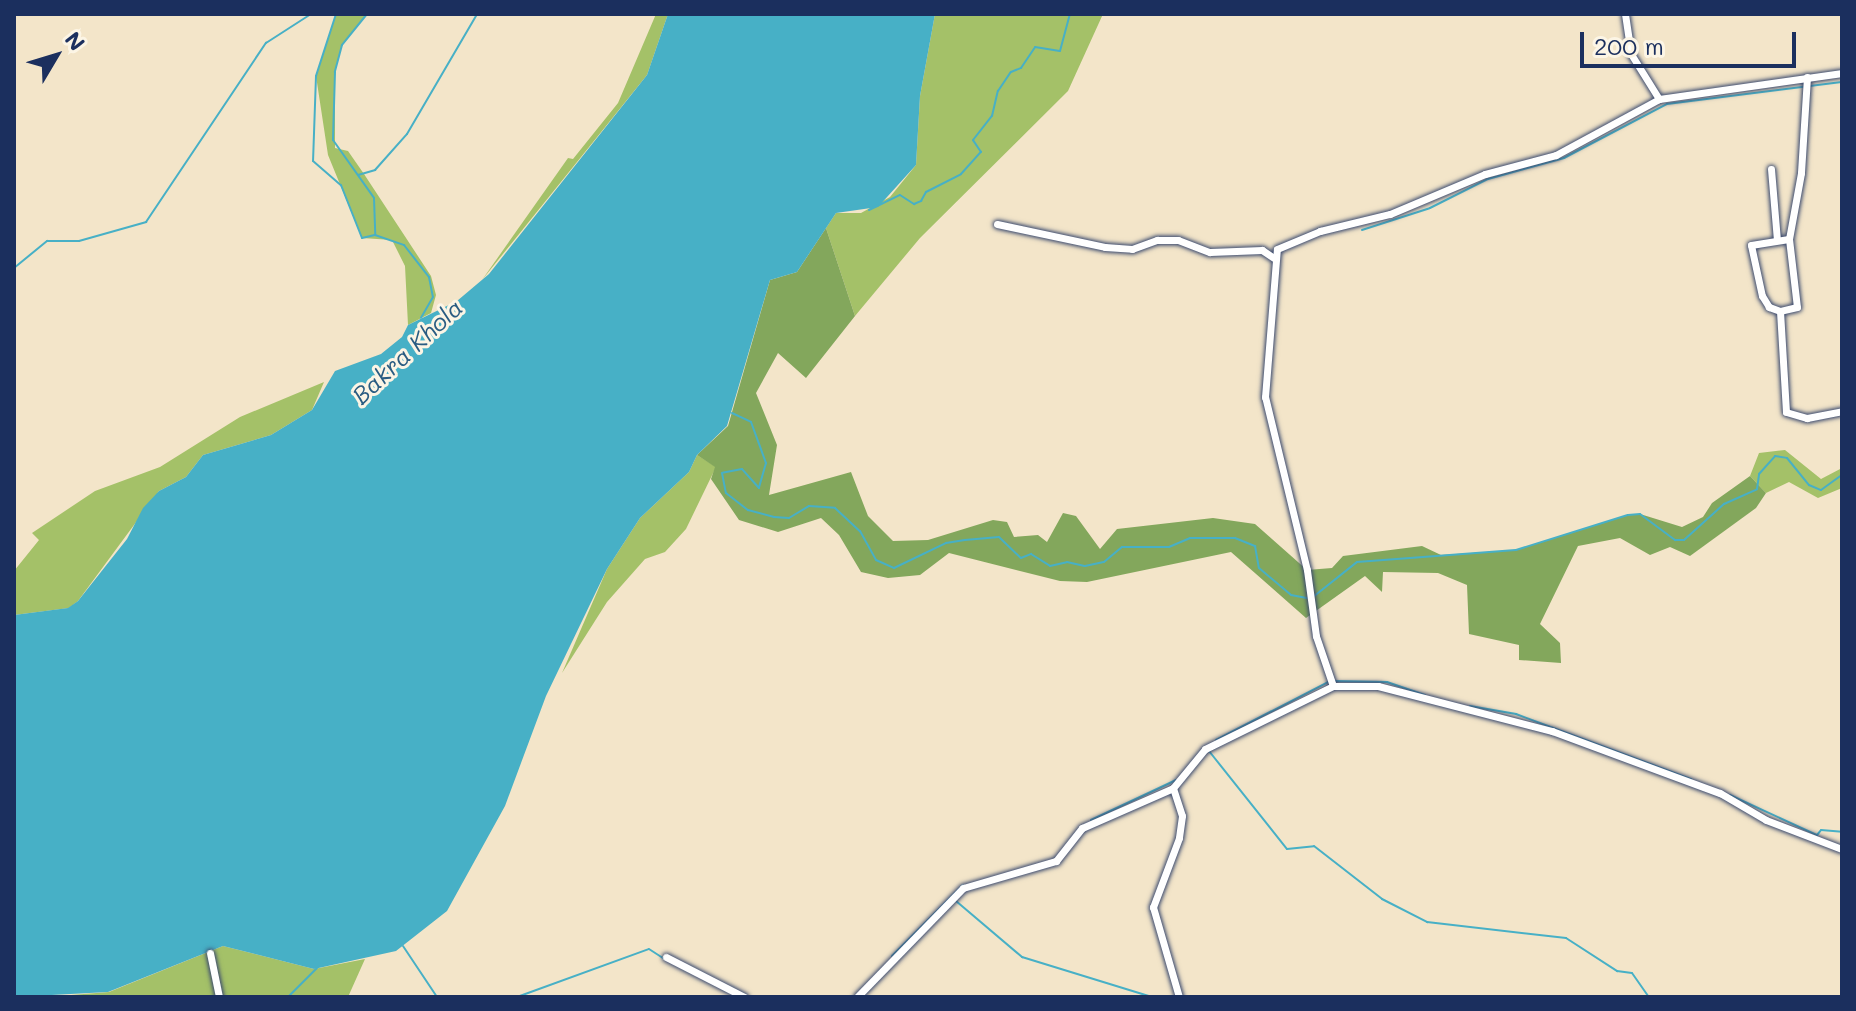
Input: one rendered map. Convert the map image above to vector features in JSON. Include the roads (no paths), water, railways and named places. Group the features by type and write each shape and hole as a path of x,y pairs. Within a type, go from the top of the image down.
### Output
{"street":[{"path":"1625,14 1631,54 1659,99"},
{"path":"1333,686 1316,636 1307,570 1265,397 1277,249 1294,240 1390,214 1485,174 1566,151 1659,99 1842,73"},
{"path":"1789,239 1751,245 1762,296 1769,307 1780,311 1797,307 1789,239 1801,173 1807,77"},
{"path":"1771,169 1777,240"},
{"path":"997,224 1105,247 1132,249 1178,240 1210,252 1262,250 1274,258"},
{"path":"1780,311 1786,412 1807,418 1842,411"},
{"path":"857,997 963,888 1056,861 1082,828 1173,788 1205,749 1333,686 1378,686 1552,731 1720,793 1766,820 1842,849"},
{"path":"1173,788 1182,816 1179,838 1153,907 1179,997"},
{"path":"210,953 219,997"},
{"path":"666,957 744,997"}],"water":[{"name":"Bakra Khola","path":"668,14 935,14 920,96 916,165 878,207 836,213 797,272 770,280 727,426 697,455 689,472 640,518 607,569 546,696 505,806 447,911 396,951 314,969 223,946 108,992 14,997 14,615 68,608 78,601 127,539 143,508 159,491 186,477 203,455 271,435 312,410 335,371 381,354 402,337 408,325 457,301 489,274 647,75"}],"waterway":[{"path":"14,268 47,241 79,241 146,222 266,43 311,14"},
{"path":"336,14 316,76 313,161 341,185 362,238 375,235"},
{"name":"Bakra Khola","path":"367,14 342,45 335,72 333,140 374,198 375,235 404,245 429,277 433,297 421,318"},
{"path":"358,175 375,170 407,134 477,14"},
{"path":"869,210 900,195 914,204 921,201 926,192 961,174 981,152 973,140 992,116 998,91 1011,72 1021,68 1035,47 1060,51 1070,14"},
{"path":"1362,230 1430,208 1488,179 1564,158 1667,104 1842,82"},
{"path":"732,413 751,422 766,463 759,488 742,469 722,473 726,493 748,510 774,517 789,518 809,506 835,508 860,531 876,560 894,568 946,543 999,537 1021,558 1031,554 1050,566 1067,562 1085,566 1104,562 1122,547 1169,547 1190,538 1235,538 1255,546 1259,568 1291,595 1307,598"},
{"path":"1313,597 1357,562 1516,550 1628,515 1640,514 1675,540 1684,540 1724,504 1757,489 1759,474 1775,456 1787,458 1809,485 1821,490 1842,475"},
{"path":"1334,681 1387,682 1425,695"},
{"path":"1216,740 1328,682"},
{"path":"1470,706 1516,714 1691,779"},
{"path":"1209,751 1287,849 1314,846 1382,899 1427,922 1566,938 1617,971 1632,973 1649,997"},
{"path":"1091,820 1176,780"},
{"path":"1730,795 1817,835 1821,830 1842,832"},
{"path":"892,956 963,885"},
{"path":"956,901 1022,957 1152,997"},
{"path":"403,946 437,997"},
{"path":"517,997 649,949 663,958"},
{"path":"288,997 317,968"}]}
